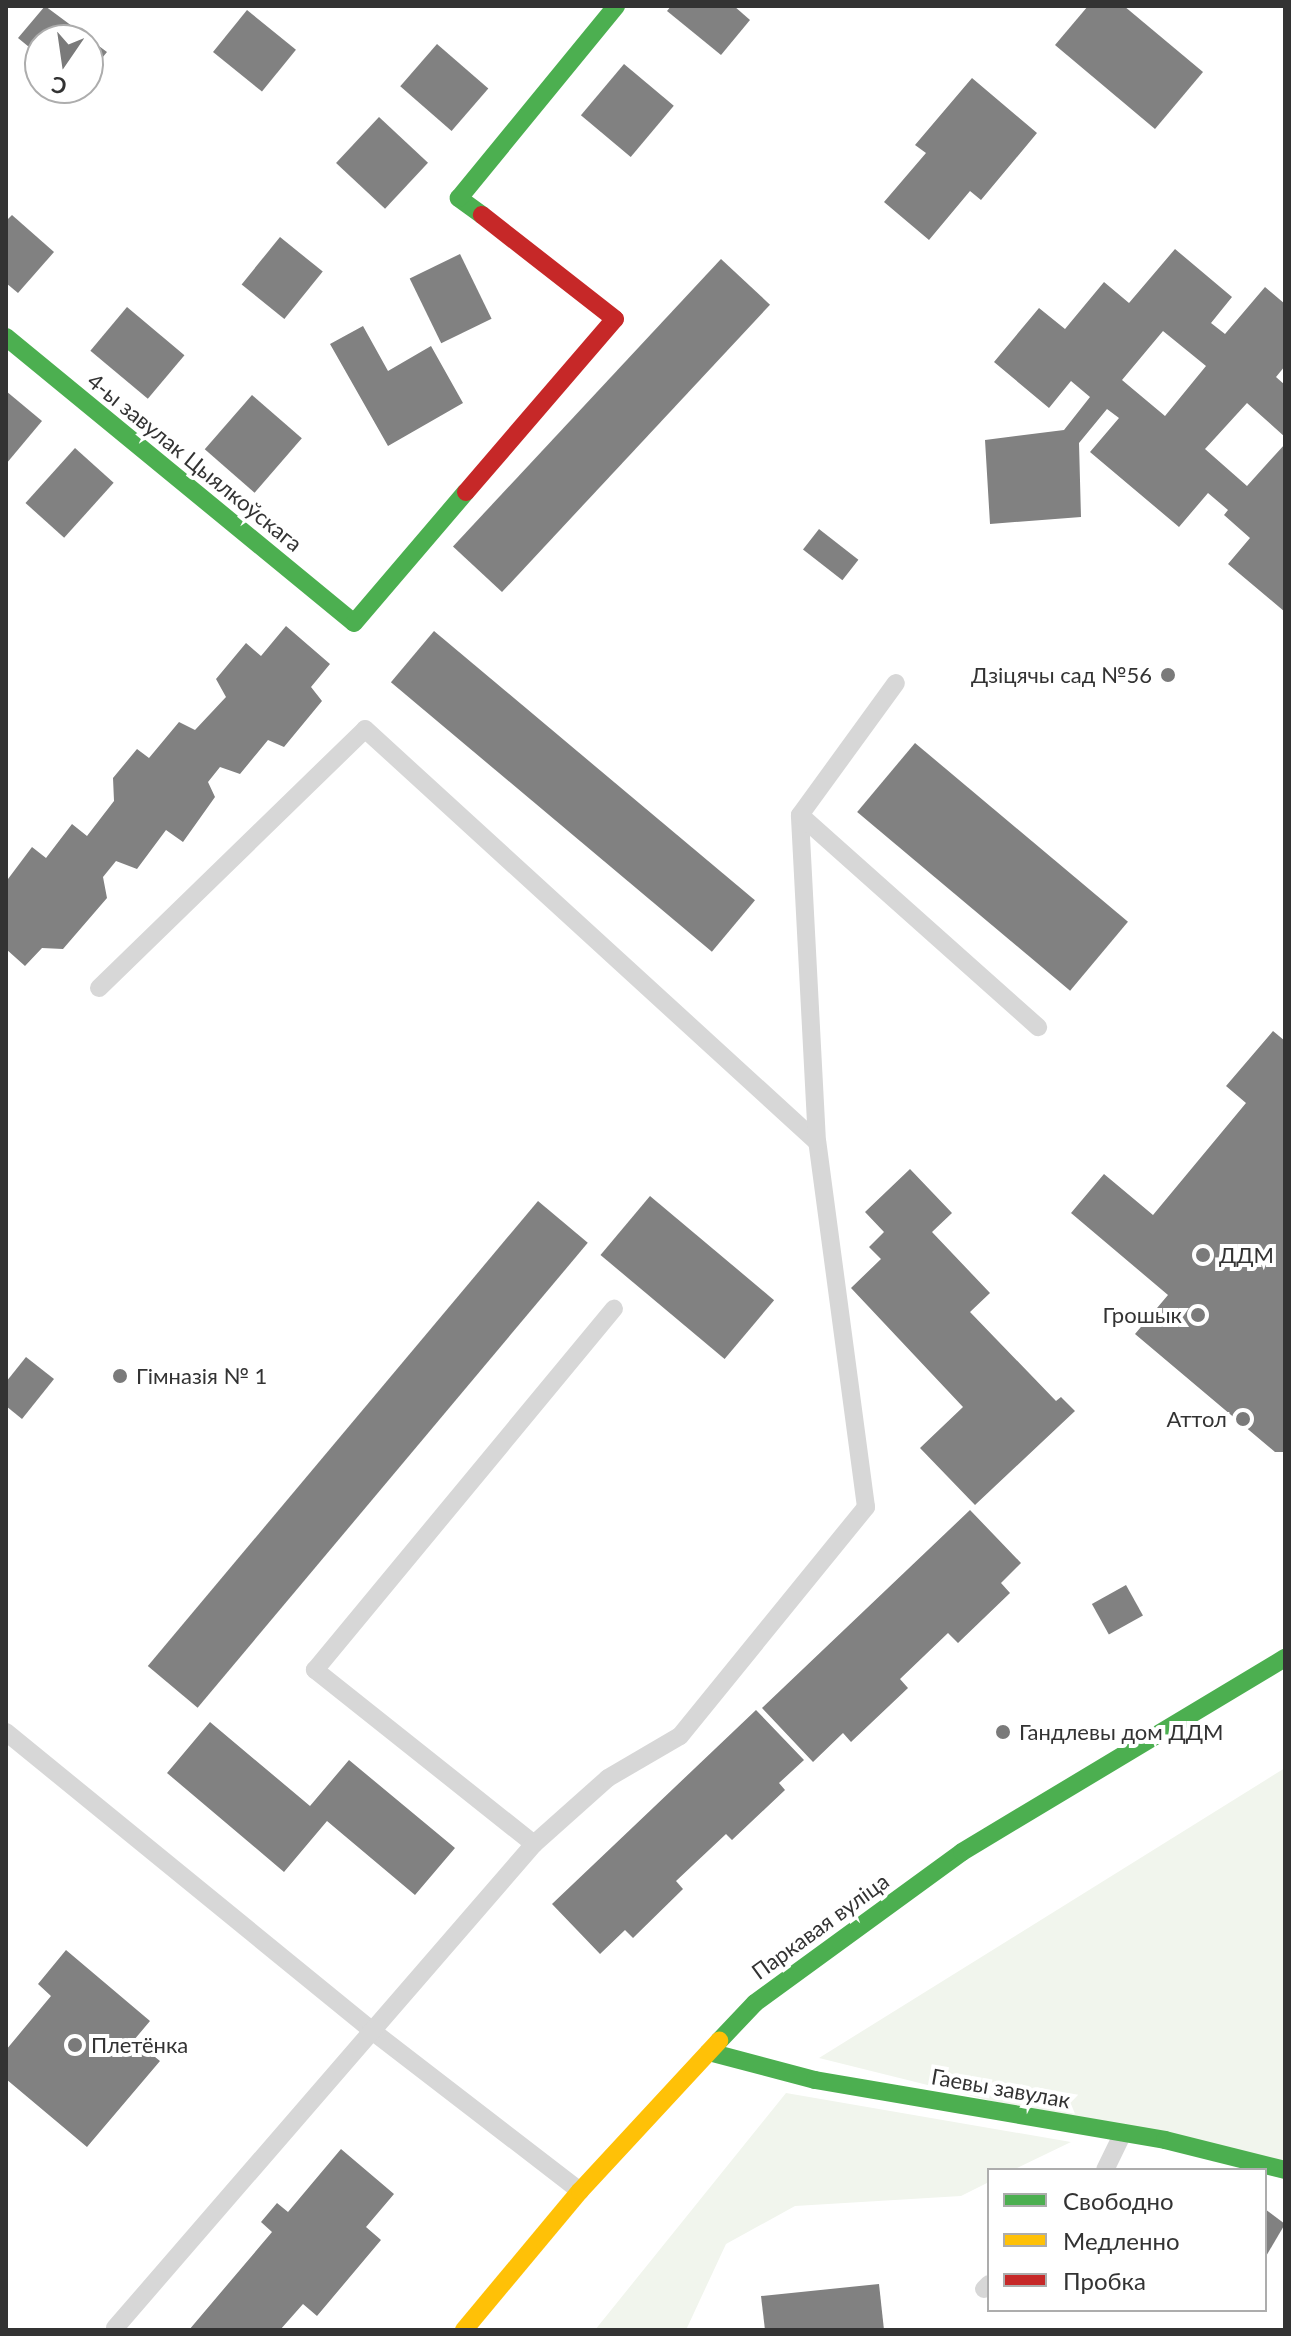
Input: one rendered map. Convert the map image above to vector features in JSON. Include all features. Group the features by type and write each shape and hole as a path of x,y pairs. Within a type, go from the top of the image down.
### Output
{"street":[{"name":"4-ы завулак Цыялкоўскага","path":"6,337 354,623 615,319 459,198 616,6"},
{"name":"Паркавая вуліца","path":"464,2330 580,2191 755,2003 962,1852 1285,1658"},
{"name":"Гаевы завулак","path":"709,2052 815,2080 1123,2133 1285,2170"}],"lane":[{"path":"115,2328 534,1844 608,1778 680,1736 866,1507 817,1142 800,815 896,683"},
{"path":"99,988 365,729 817,1142"},
{"path":"800,815 1038,1027"},
{"path":"534,1844 315,1670 614,1309"},
{"path":"6,1732 371,2030 580,2191"},
{"path":"1106,2168 1123,2133"}],"shaded area":[{"path":"1285,1768 1285,2174 819,2058"},
{"path":"786,2093 1071,2142 1017,2168 987,2168 987,2183 961,2196 795,2206 726,2244 686,2330 595,2330"}],"building":[{"path":"45,6 69,24 30,24"},
{"path":"671,6 734,6 750,20 721,55 667,11"},
{"path":"1088,6 1124,6 1203,72 1155,129 1055,45"},
{"path":"247,10 296,50 262,92 213,52"},
{"path":"437,44 488,89 452,131 400,86"},
{"path":"624,64 674,106 631,157 581,115"},
{"path":"972,78 1037,133 981,200 970,191 929,240 884,202 926,153 915,145"},
{"path":"379,117 428,163 385,209 336,163"},
{"path":"12,215 54,252 18,293 6,283 6,221"},
{"path":"280,237 323,272 284,319 242,284"},
{"path":"1175,249 1232,297 1211,323 1225,334 1265,287 1285,304 1285,366 1276,377 1285,385 1285,437 1247,403 1205,449 1247,486 1285,444 1285,612 1228,564 1250,538 1224,515 1228,510 1208,493 1179,527 1090,452 1119,418 1107,409 1079,443 1081,517 990,524 985,440 1064,430 1090,397 1071,381 1049,408 994,362 1039,308 1065,329 1104,282 1129,303","holes":["1163,331 1206,366 1165,416 1122,380"]},
{"path":"460,254 492,319 441,343 410,279"},
{"path":"721,259 770,305 502,592 453,546"},
{"path":"127,307 184,355 148,399 90,351"},
{"path":"363,326 388,371 431,346 463,403 388,446 330,344"},
{"path":"6,391 42,421 6,464"},
{"path":"252,395 302,438 255,493 205,449"},
{"path":"75,448 114,483 64,538 25,503"},
{"path":"819,529 858,560 842,580 803,549"},
{"path":"286,626 330,664 311,687 322,701 284,747 268,740 240,774 220,767 208,782 215,797 183,842 166,830 137,869 116,861 103,877 107,898 63,949 42,948 25,966 6,949 8,879 32,847 46,858 72,824 87,836 114,801 113,778 137,749 149,758 179,722 195,730 226,697 216,679 246,643 261,656"},
{"path":"434,631 755,900 712,952 391,682"},
{"path":"915,743 1128,922 1070,991 857,812"},
{"name":"ДДМ","path":"1273,1031 1285,1041 1285,1452 1275,1452 1135,1334 1168,1295 1071,1213 1104,1174 1153,1215 1246,1103 1226,1086"},
{"path":"910,1169 952,1213 932,1232 990,1293 970,1312 1056,1401 1061,1397 1075,1411 975,1505 920,1448 963,1407 851,1288 881,1259 869,1247 884,1232 865,1212"},
{"path":"650,1196 774,1300 725,1359 601,1255"},
{"path":"538,1201 588,1243 198,1708 148,1666"},
{"path":"26,1357 54,1379 22,1419 6,1406 6,1382"},
{"path":"970,1510 1021,1563 1001,1583 1010,1593 958,1643 948,1633 900,1679 908,1688 851,1742 843,1733 813,1762 762,1708"},
{"path":"1126,1585 1143,1616 1109,1635 1092,1604"},
{"path":"756,1710 804,1760 779,1783 785,1790 732,1840 726,1834 676,1881 683,1889 633,1938 625,1930 600,1954 552,1904"},
{"path":"210,1722 310,1806 349,1760 455,1848 415,1895 327,1821 284,1872 167,1773"},
{"name":"Плетёнка","path":"66,1950 150,2021 134,2040 160,2061 87,2147 6,2079 6,2050 51,1996 38,1984"},
{"path":"341,2149 394,2194 366,2227 381,2240 317,2316 303,2304 280,2330 189,2330 272,2232 261,2222 277,2203 288,2212"},
{"path":"1267,2210 1285,2224 1267,2255"},
{"path":"879,2284 884,2330 765,2330 761,2296"}],"traffic: fast":[{"path":"482,215 459,198 616,6"},
{"path":"6,337 354,623 466,492"},
{"path":"719,2041 755,2003 962,1852 1285,1658"},
{"path":"709,2052 815,2080 1165,2140 1285,2170"}],"traffic: slow":[{"path":"464,2330 580,2191 719,2041"}],"traffic: jam":[{"path":"466,492 615,319 482,215"}],"place":[{"name":"Дзіцячы сад №56","path":"1168,675"},
{"name":"ДДМ","path":"1203,1255"},
{"name":"Грошык","path":"1198,1315"},
{"name":"Гімназія № 1","path":"120,1376"},
{"name":"Аттол","path":"1243,1419"},
{"name":"Гандлевы дом ДДМ","path":"1003,1732"},
{"name":"Плетёнка","path":"75,2045"}]}
